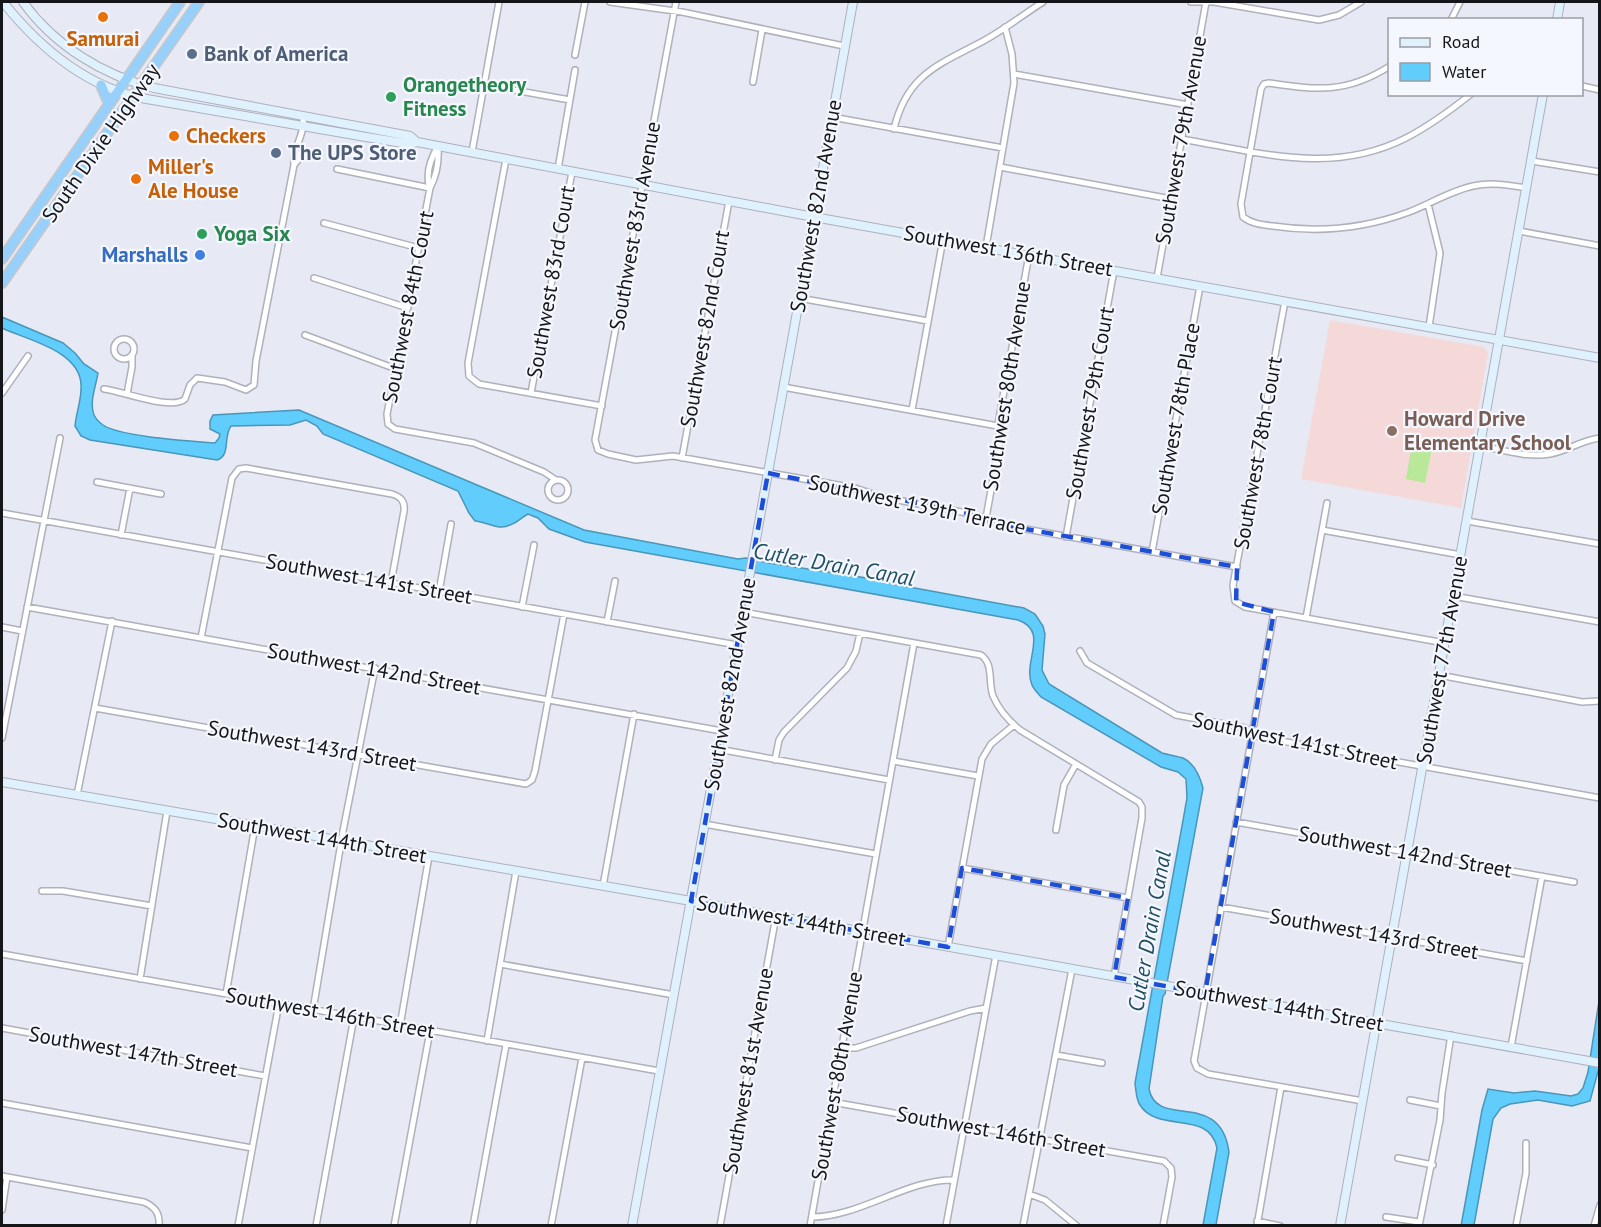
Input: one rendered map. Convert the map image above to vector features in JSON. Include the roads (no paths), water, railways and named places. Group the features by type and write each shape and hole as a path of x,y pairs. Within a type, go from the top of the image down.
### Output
{"highway":[{"name":"South Dixie Highway","path":"2,259 180,2"},
{"name":"South Dixie Highway","path":"2,283 200,2"},
{"path":"102,85 109,104"}],"street":[{"name":"Southwest 136th Street","path":"3,2 41,44 64,63 102,85 133,97 409,144 417,142 814,217 1599,358"},
{"name":"Southwest 136th Street","path":"23,2 51,33 68,47 92,63 142,85 410,136 417,142"},
{"path":"472,152 499,2"},
{"path":"575,55 585,2"},
{"path":"610,2 674,12 844,46"},
{"name":"Southwest 83rd Avenue","path":"598,450 596,440 676,2"},
{"name":"Southwest 82nd Avenue","path":"632,1226 852,2"},
{"path":"894,129 905,97 921,76 1043,2"},
{"path":"1191,2 1205,2 1313,20 1332,17 1361,2"},
{"name":"Southwest 79th Avenue","path":"1157,278 1205,2"},
{"path":"1452,18 1460,2"},
{"path":"1557,18 1560,2"},
{"path":"986,247 1014,74 1011,46 1005,27"},
{"path":"753,82 762,30"},
{"path":"1388,67 1368,78 1333,88 1308,89 1264,84 1261,89 1240,208 1243,217 1261,224 1317,230 1368,224 1401,215 1456,191 1483,184 1527,188"},
{"name":"Southwest 83rd Court","path":"558,169 575,70"},
{"path":"1014,74 1188,105"},
{"path":"485,85 570,100"},
{"path":"1583,86 1599,90"},
{"path":"1181,139 1315,159 1341,158 1368,153 1413,134 1468,96"},
{"name":"Southwest 77th Avenue","path":"1340,1226 1543,96"},
{"path":"104,389 178,404 186,399 191,383 199,378 225,382 246,390 254,385 256,361 294,165 299,159 302,147 299,145 304,127 303,117"},
{"path":"832,117 1003,148"},
{"name":"Southwest 84th Court","path":"438,146 432,157 428,176 430,188 387,417 390,426 395,429 474,443 544,472 556,480"},
{"path":"506,159 468,363 469,376 479,384 602,406"},
{"path":"1532,161 1599,172"},
{"path":"1000,168 1171,199"},
{"path":"337,169 430,188"},
{"name":"Southwest 83rd Court","path":"531,393 572,171"},
{"name":"Southwest 82nd Court","path":"682,458 729,201"},
{"path":"1428,204 1440,253 1429,327"},
{"path":"32,214 45,224"},
{"path":"324,223 419,248"},
{"path":"1519,231 1599,246"},
{"path":"912,411 943,239"},
{"name":"Southwest 80th Avenue","path":"986,518 1000,440 998,426 1029,255"},
{"name":"Southwest 79th Court","path":"1066,537 1114,270"},
{"path":"314,278 408,308"},
{"name":"Southwest 78th Place","path":"1152,552 1200,286"},
{"path":"800,298 928,321"},
{"name":"Southwest 78th Court","path":"1274,612 1245,607 1237,603 1233,590 1285,301"},
{"path":"305,335 396,369"},
{"path":"127,394 134,350 132,343 127,339 120,340 115,345 114,351 118,357 124,359 132,356"},
{"path":"2,393 28,356"},
{"path":"124,359 131,371"},
{"path":"783,387 998,426"},
{"path":"2,738 5,704 27,607 60,438"},
{"path":"1481,446 1540,455 1551,454 1580,442 1599,438"},
{"name":"Southwest 139th Terrace","path":"598,450 636,459 649,460 668,456 682,458 855,488 882,497 986,518 1009,526 1237,567"},
{"path":"201,638 232,478 238,470 246,468 392,494 402,500 404,511 391,583"},
{"path":"97,482 161,494"},
{"path":"121,535 130,488"},
{"path":"1306,618 1328,503"},
{"name":"Southwest 141st Street","path":"2,513 737,645"},
{"path":"1467,521 1599,544"},
{"path":"439,592 451,524"},
{"path":"1322,530 1461,555"},
{"path":"522,607 534,545"},
{"path":"607,622 615,581"},
{"path":"1454,596 1599,622"},
{"name":"Southwest 142nd Street","path":"27,607 722,730"},
{"path":"743,612 975,654 986,659 995,700 1004,715 1014,725 1141,805 1142,818 1114,977"},
{"path":"1363,1101 1208,1074 1197,1068 1194,1055 1205,993 1274,612 1445,643"},
{"path":"548,699 564,614"},
{"path":"77,795 112,621"},
{"path":"2,627 22,631"},
{"path":"775,760 779,740 784,732 849,665 860,633"},
{"name":"Southwest 80th Avenue","path":"810,1226 914,643"},
{"name":"Southwest 141st Street","path":"1080,651 1087,663 1176,715 1245,728 1259,737 1599,798"},
{"path":"313,1010 375,669"},
{"path":"1439,675 1592,702 1599,701"},
{"name":"Southwest 143rd Street","path":"95,708 519,783 530,782 535,771 548,699"},
{"path":"603,886 634,714"},
{"path":"948,947 978,776 987,749 1014,725"},
{"path":"718,749 889,780"},
{"path":"893,761 978,776"},
{"path":"1056,830 1064,785 1076,764"},
{"name":"Southwest 144th Street","path":"2,782 691,901 1599,1063"},
{"path":"140,979 167,811"},
{"name":"Southwest 142nd Street","path":"1236,822 1575,882"},
{"path":"704,824 876,855"},
{"path":"226,994 255,826"},
{"path":"400,1026 429,856"},
{"path":"962,868 1128,898"},
{"path":"487,1041 516,871"},
{"path":"1511,1047 1542,876"},
{"path":"42,891 63,891 152,906"},
{"name":"Southwest 143rd Street","path":"1221,907 1527,961"},
{"name":"Southwest 81st Avenue","path":"720,1226 776,916"},
{"name":"Southwest 146th Street","path":"2,954 659,1071"},
{"path":"946,1226 996,955"},
{"path":"500,964 674,995"},
{"path":"1023,1226 1072,969"},
{"path":"238,1226 279,1004"},
{"path":"842,1048 856,1048 970,1011 986,1008"},
{"path":"316,1226 354,1017"},
{"name":"Southwest 147th Street","path":"2,1028 265,1076"},
{"path":"394,1226 430,1031"},
{"path":"1386,1216 1419,1224 1440,1120 1451,1035"},
{"path":"473,1226 506,1045"},
{"path":"1056,1055 1102,1064"},
{"path":"551,1226 582,1058"},
{"path":"1280,1226 1257,1223 1281,1087"},
{"path":"1410,1100 1441,1106"},
{"name":"Southwest 146th Street","path":"832,1102 1162,1160 1169,1165 1172,1177 1162,1226"},
{"path":"2,1103 252,1148"},
{"path":"1516,1226 1526,1173 1526,1143"},
{"path":"1398,1158 1432,1165"},
{"path":"2,1210 4,1177 148,1204 159,1216 159,1226"},
{"path":"812,1218 838,1214 934,1181 954,1180"},
{"path":"1029,1194 1045,1200 1077,1226"},
{"path":"1594,1226 1599,1205"}],"water":[{"path":"2,317 63,343 84,364 98,373 93,399 94,415 103,425 125,433 215,443 220,434 210,429 213,415 299,410 584,530 738,559 746,558 886,581 1024,608 1035,614 1045,634 1042,670 1049,684 1162,753 1187,760 1196,771 1203,788 1163,996 1149,1089 1154,1101 1164,1107 1202,1115 1214,1121 1223,1133 1229,1152 1216,1225 1203,1225 1217,1148 1212,1136 1204,1129 1194,1125 1148,1114 1139,1103 1135,1083 1187,798 1186,779 1178,772 1161,767 1041,697 1033,687 1030,676 1034,639 1027,625 1018,620 585,542 549,529 538,518 528,514 506,527 475,521 458,491 323,434 317,426 306,420 290,425 231,426 224,454 217,460 90,440 81,436 75,426 81,389 79,376 73,365 52,349 2,328"},
{"path":"1599,1001 1599,1068 1590,1101 1572,1106 1538,1100 1510,1104 1501,1108 1493,1119 1474,1225 1461,1226 1482,1110 1488,1089 1514,1093 1535,1091 1571,1096 1578,1094 1583,1088 1588,1072"}],"place":[{"name":"Samurai","path":"103,17"},
{"name":"Bank of America","path":"192,54"},
{"name":"Orangetheory Fitness","path":"391,97"},
{"name":"Checkers","path":"174,136"},
{"name":"The UPS Store","path":"276,153"},
{"name":"Miller's Ale House","path":"136,179"},
{"name":"Yoga Six","path":"202,234"},
{"name":"Marshalls","path":"200,255"},
{"name":"Howard Drive Elementary School","path":"1392,431"}],"water label":[{"name":"Cutler Drain Canal","path":"834,564"},
{"name":"Cutler Drain Canal","path":"1149,931"}]}
